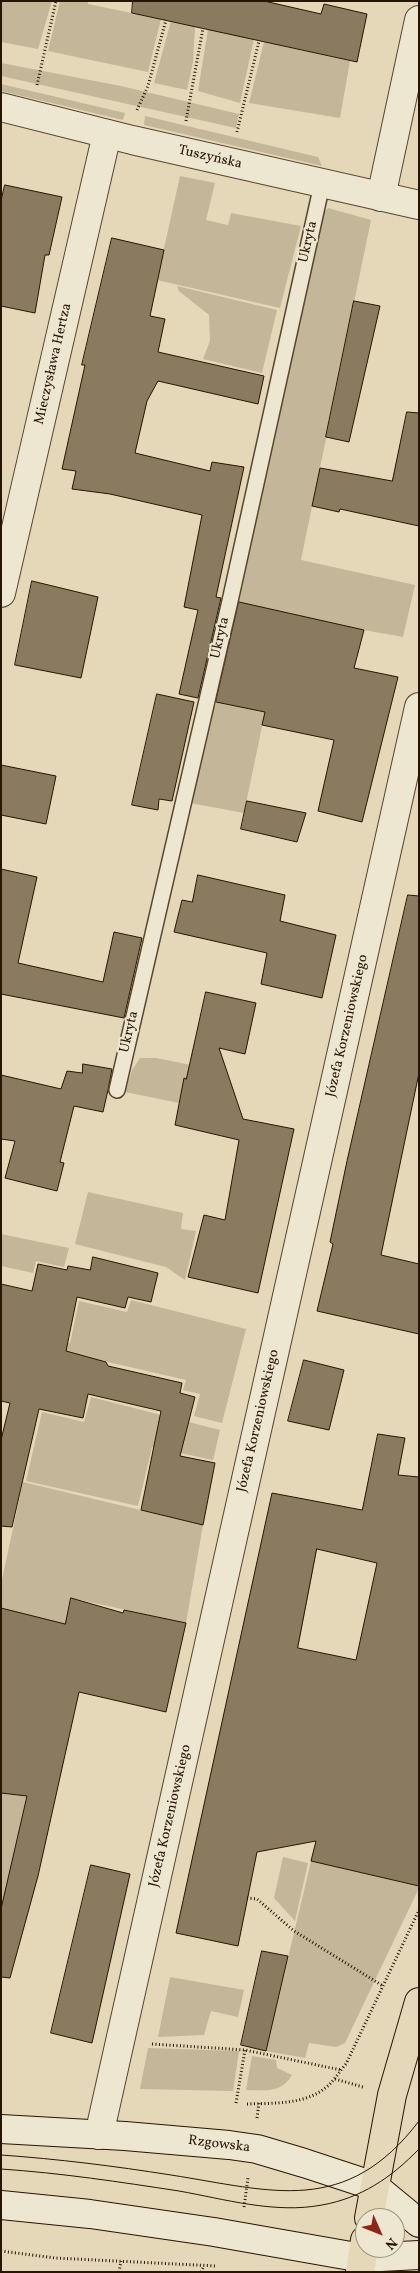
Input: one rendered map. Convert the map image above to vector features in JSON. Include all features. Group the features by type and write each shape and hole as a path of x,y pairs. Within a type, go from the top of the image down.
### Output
{"main road":[{"path":"371,2208 392,2095 419,2002"}],"street":[{"path":"381,197 419,20"},
{"name":"Tuszyńska","path":"1,107 107,134 419,205"},
{"name":"Mieczysława Hertza","path":"1,593 107,134"},
{"name":"Józefa Korzeniowskiego","path":"99,2135 419,707"},
{"name":"Rzgowska","path":"1,2129 240,2146 304,2163 374,2186 419,2223"},
{"path":"1,2205 90,2214 214,2232 355,2256"},
{"path":"405,2255 419,2255"}],"lane":[{"name":"Ukryta","path":"117,1090 322,184"}],"path":[{"path":"36,88 56,1"},
{"path":"137,110 148,86 166,20"},
{"path":"186,122 203,28"},
{"path":"237,133 258,41"},
{"path":"247,1898 257,1899 294,1930 383,1986"},
{"path":"247,2104 307,2098 317,2095 328,2086 346,2064 419,1910"},
{"path":"145,2044 245,2050 341,2070"},
{"path":"236,2103 245,2050"},
{"path":"244,2210 249,2174"},
{"path":"1,2251 55,2258 220,2266"},
{"path":"119,2272 121,2261"},
{"path":"201,2272 204,2266"}],"shaded area":[{"path":"1,1 52,1 38,49 1,42"},
{"path":"60,1 88,1 88,4 161,19 148,72 48,51"},
{"path":"171,21 195,27 193,62 187,90 154,83"},
{"path":"208,29 254,39 240,103 198,91"},
{"path":"264,42 350,61 340,118 249,103"},
{"path":"1,63 121,86 239,114 236,128 1,76"},
{"path":"1,84 125,113 123,120 1,91"},
{"path":"145,116 318,157 322,166 144,125"},
{"path":"180,176 215,183 206,220 228,225 231,213 301,226 280,308 157,280"},
{"path":"328,208 371,220 301,560 415,585 403,637 238,602 319,223"},
{"path":"177,286 277,310 262,373 203,359 210,341 209,315 179,291"},
{"path":"217,702 265,712 244,813 190,803 210,718"},
{"path":"140,1058 156,1058 201,1067 203,1082 184,1079 179,1103 125,1092 132,1070"},
{"path":"88,1192 183,1213 181,1229 196,1231 185,1280 166,1267 75,1244"},
{"path":"1,1234 69,1248 64,1267 36,1261 33,1273 1,1266"},
{"path":"131,1300 246,1329 222,1423 194,1416 200,1394 183,1390 186,1380 56,1350 59,1342 70,1343 79,1301 127,1312"},
{"path":"91,1397 220,1430 213,1460 152,1447 138,1506 26,1481 42,1412 84,1422"},
{"path":"23,1482 203,1525 186,1623 71,1598 1,1912 1,1584"},
{"path":"283,1857 308,1863 295,1921 274,1898"},
{"path":"311,1861 419,1886 419,1888 345,2043 336,2047 309,2043 305,2058 266,2051"},
{"path":"170,1977 244,1990 238,2017 211,2011 204,2035 158,2037"},
{"path":"148,2048 239,2051 233,2091 140,2089"},
{"path":"252,2056 276,2060 277,2068 292,2075 283,2085 272,2090 246,2090"}],"building":[{"path":"133,1 264,1 321,14 324,4 367,14 357,62 132,13"},
{"path":"5,185 62,197 49,255 45,255 35,313 1,306 1,201"},
{"path":"112,238 164,250 150,316 165,319 158,352 264,376 258,404 158,381 147,401 135,453 210,471 212,462 244,467 216,597 221,598 198,698 179,694 198,610 184,607 202,515 110,494 72,489 76,471 62,469 85,365 82,365"},
{"path":"354,301 380,306 349,442 326,437"},
{"path":"407,412 419,413 419,526 340,509 339,512 312,506 320,468 392,481"},
{"path":"32,581 98,597 81,678 15,665"},
{"path":"239,602 364,630 354,668 398,677 362,822 318,811 334,740 262,725 265,712 216,702"},
{"path":"157,694 194,702 172,801 159,799 158,810 132,805"},
{"path":"1,765 56,776 46,824 1,815"},
{"path":"247,801 306,813 297,842 241,829"},
{"path":"1,869 37,877 18,963 103,982 114,932 142,938 124,1018 1,994"},
{"path":"198,875 285,895 280,921 336,935 322,998 261,984 267,953 174,932 182,900 192,902"},
{"path":"408,895 419,896 419,1073 381,1255 419,1264 419,1334 317,1311 333,1244 330,1242 347,1161"},
{"path":"206,992 256,1003 245,1054 219,1048 243,1119 294,1129 258,1293 188,1277 204,1215 225,1220 239,1140 175,1125 184,1078 186,1079"},
{"path":"83,1064 112,1069 108,1090 103,1112 74,1106 60,1162 64,1163 57,1191 5,1178 15,1141 1,1139 1,1075 61,1089 67,1071 82,1073"},
{"path":"93,1257 158,1273 151,1302 128,1297 125,1308 77,1297 66,1351 106,1362 108,1366 182,1383 180,1393 195,1397 180,1456 215,1463 203,1525 141,1510 161,1411 88,1394 83,1418 39,1409 12,1527 1,1526 1,1440 10,1403 1,1401 1,1284 32,1291 38,1264 67,1270 68,1266 90,1270"},
{"path":"304,1360 344,1370 329,1430 288,1421"},
{"path":"378,1434 405,1438 398,1475 419,1477 419,1886 311,1861 316,1841 257,1852 238,1946 176,1933 272,1493 362,1510","holes":["317,1549 377,1563 356,1660 298,1648"]},
{"path":"71,1598 123,1613 124,1610 186,1623 166,1712 79,1692 38,1876 10,1978 1,1977 1,1909 27,1796 1,1793 1,1608 65,1624"},
{"path":"91,1865 130,1874 92,2043 51,2033"},
{"path":"262,1951 288,1956 266,2051 241,2045"}],"tram line":[{"path":"1,2155 107,2166 243,2187 306,2190 335,2184 364,2172 392,2152 419,2121"},
{"path":"1,2169 113,2181 268,2207 286,2208 322,2205 362,2192 398,2169 419,2149"}]}
